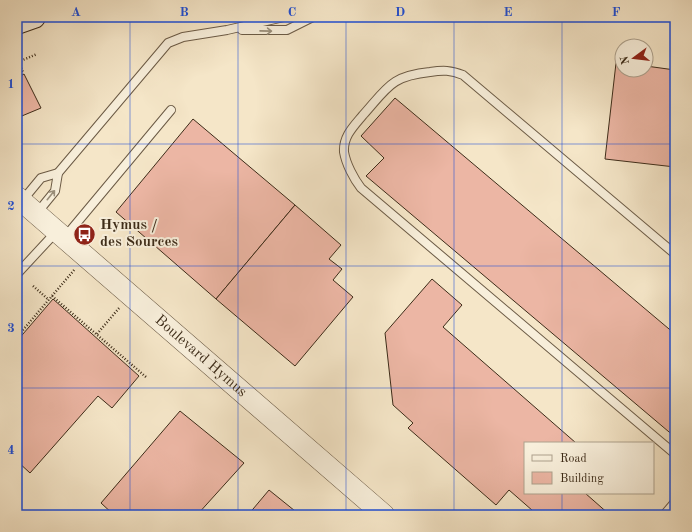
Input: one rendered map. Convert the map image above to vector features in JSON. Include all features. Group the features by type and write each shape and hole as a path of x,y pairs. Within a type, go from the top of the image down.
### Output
{"main road":[{"path":"17,23 34,17"}],"street":[{"name":"Boulevard Hymus","path":"25,204 384,515"}],"lane":[{"path":"25,204 55,191 58,173 168,43 183,37 227,30 284,17"},
{"path":"227,30 287,30 313,17"},
{"path":"675,254 463,75 453,71 446,70 409,74 400,78 388,86 348,133 344,153 355,181 361,188 675,454"},
{"path":"17,274 60,235 171,110"},
{"path":"25,204 41,178 58,173"},
{"path":"664,515 675,502"}],"path":[{"path":"22,72 17,61 37,54"},
{"path":"17,337 76,268"},
{"path":"33,286 48,300"},
{"path":"52,296 146,377"},
{"path":"97,334 120,307"}],"building":[{"path":"654,67 675,70 675,167 605,159 614,78 654,78"},
{"path":"24,74 41,108 17,118 17,78"},
{"path":"395,98 675,334 675,437 366,176 384,158 361,136"},
{"path":"193,119 295,205 216,299 116,212"},
{"path":"295,205 341,245 329,259 342,269 333,280 353,297 295,366 216,299"},
{"path":"432,279 462,305 443,327 575,442 524,442 524,494 586,494 610,515 530,515 533,511 509,490 496,505 408,428 413,423 393,405 385,333"},
{"path":"53,299 139,376 112,408 98,396 30,473 17,461 17,341"},
{"path":"180,411 244,463 197,515 114,515 101,503"},
{"path":"269,490 300,515 248,515"}],"place":[{"name":"Hymus / des Sources","path":"85,234"}]}
